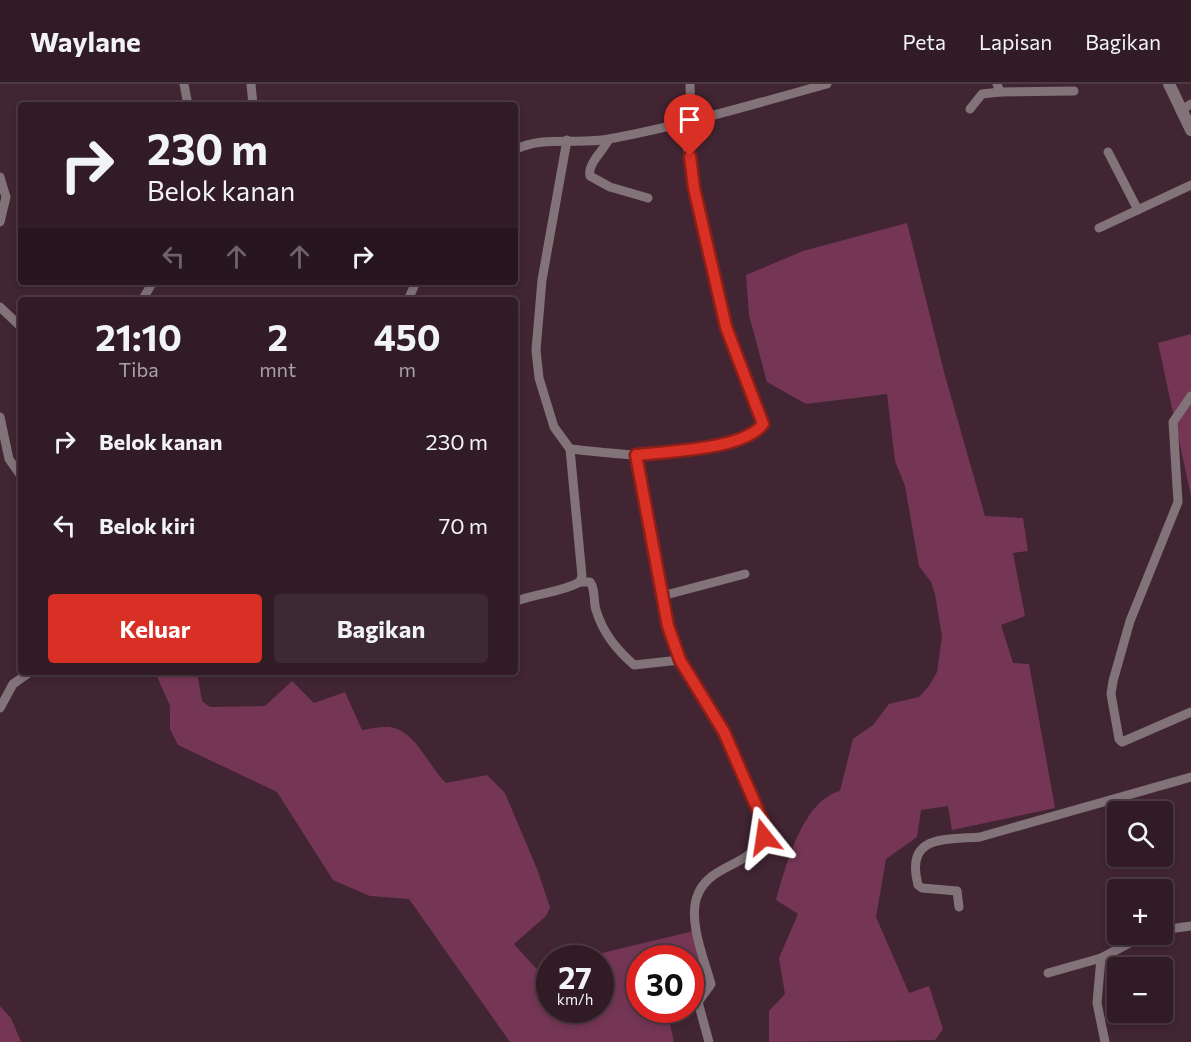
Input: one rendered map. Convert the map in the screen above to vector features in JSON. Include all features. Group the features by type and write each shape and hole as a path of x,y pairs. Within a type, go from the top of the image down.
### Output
{"street":[{"path":"184,84 187,102"},
{"path":"251,84 253,102"},
{"path":"570,449 636,455 729,442 745,436 763,424 726,327 686,122 690,84"},
{"path":"518,148 536,141 609,139 686,122 827,84"},
{"path":"1169,84 1185,108 1191,130"},
{"path":"970,109 982,94 999,88 1016,88 1037,93 1074,91"},
{"path":"609,139 590,167 590,176 610,187 648,198"},
{"path":"567,140 542,280 536,350 539,378 554,427 570,449 580,582"},
{"path":"1108,152 1138,210"},
{"path":"0,177 3,197 0,222"},
{"path":"1099,228 1191,185"},
{"path":"0,307 18,324"},
{"path":"1191,396 1173,422 1178,502 1130,621 1112,694 1119,739 1122,742 1191,712"},
{"path":"0,417 9,459 18,472"},
{"path":"636,455 668,626 680,660 724,732 764,824 764,837 756,850 706,881 697,895 695,931 711,984 698,1002 709,1042"},
{"path":"662,596 745,574"},
{"path":"518,601 529,596 567,588 580,582 590,582 593,586 596,609 606,633 615,648 634,665 680,660"},
{"path":"0,708 14,684 26,675"},
{"path":"959,907 957,891 922,888 918,885 918,851 922,846 946,839 980,837 1191,777"},
{"path":"1173,928 1191,926"},
{"path":"1048,973 1101,958 1126,945"},
{"path":"1101,958 1097,1003 1105,1042"}],"shaded area":[{"path":"907,223 944,372 985,516 1023,518 1028,551 1013,553 1025,616 1001,625 1013,663 1029,664 1055,808 952,830 948,806 921,810 917,837 886,859 876,917 909,993 929,986 943,1029 935,1040 769,1042 769,1011 785,994 779,958 798,914 776,900 798,836 815,807 827,797 840,791 853,739 873,725 889,704 919,697 929,686 937,672 942,637 935,594 931,582 919,566 905,486 895,461 887,394 806,404 767,382 749,315 746,275 803,251"},
{"path":"1191,334 1191,496 1158,343"},
{"path":"156,675 198,675 202,701 210,707 265,706 292,681 314,703 345,692 362,730 390,727 407,735 446,783 487,775 505,793 537,869 550,907 546,916 514,944 536,968 536,1023 614,1023 614,950 626,947 626,1023 670,1023 674,1042 510,1042 409,899 370,896 333,880 277,792 178,745 170,729 170,706"},
{"path":"694,931 697,945 635,945"},
{"path":"0,1006 11,1018 21,1042 0,1042"}],"route":[{"path":"690,156 694,188 726,327 763,424 759,429 729,442 636,455 668,626 680,660 724,732 752,801 764,824 764,837"}]}
